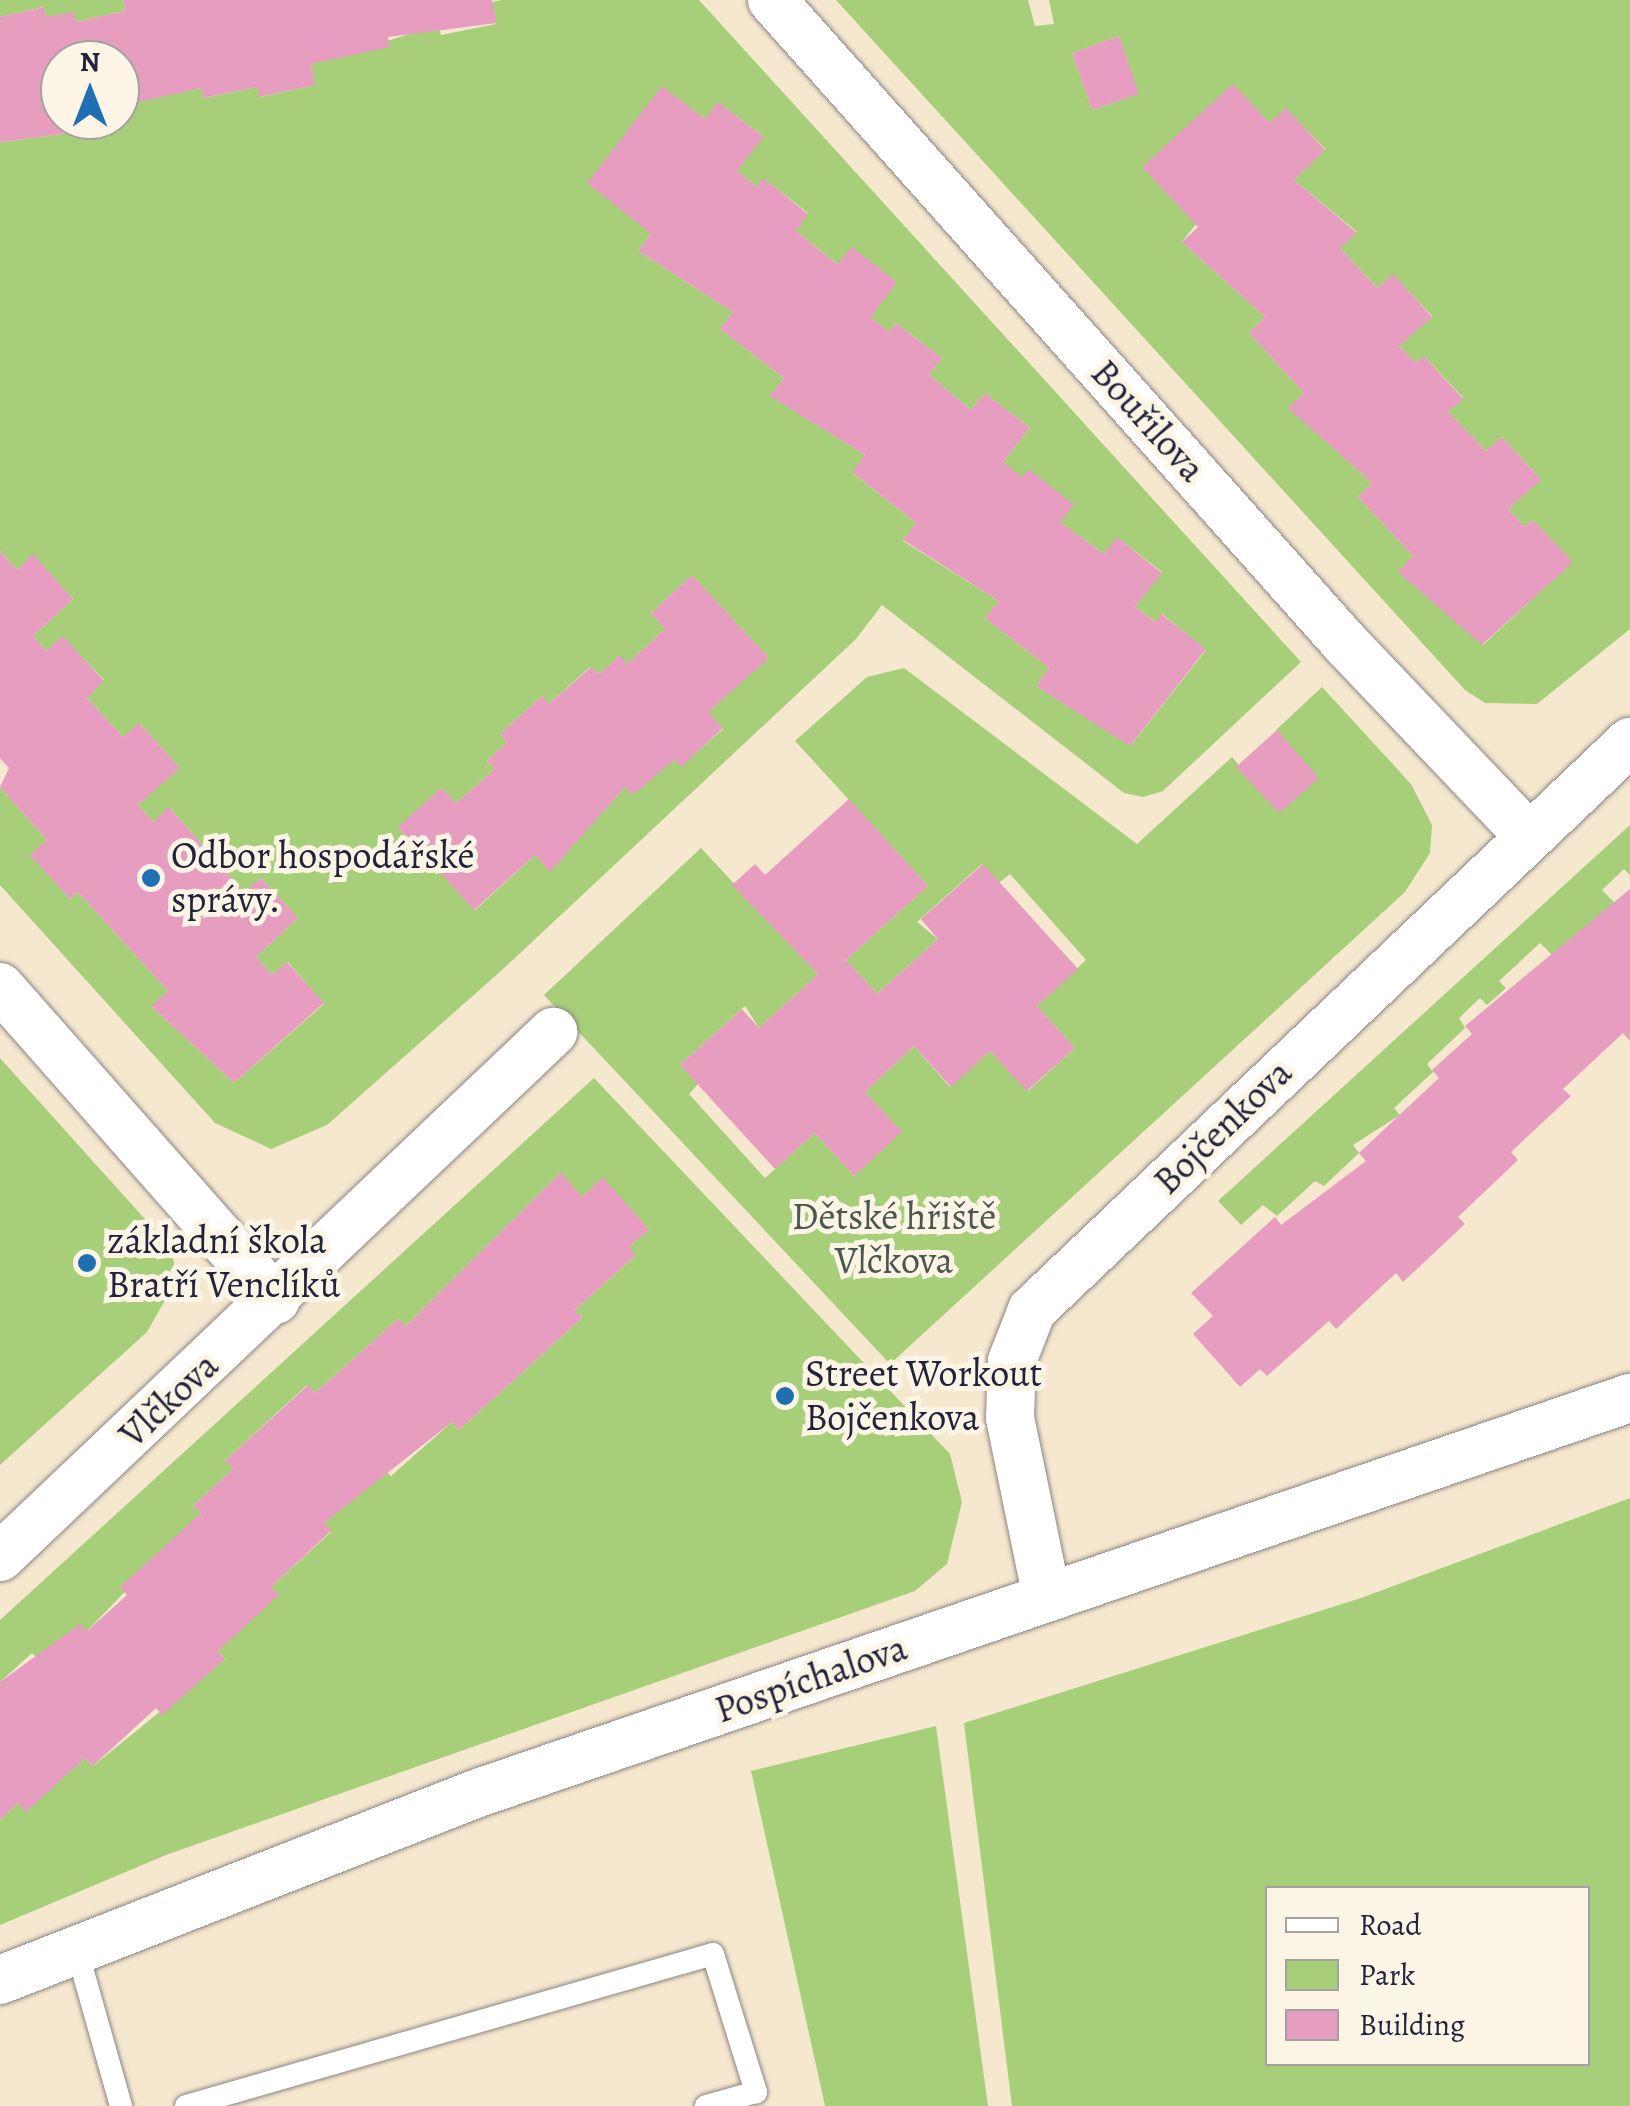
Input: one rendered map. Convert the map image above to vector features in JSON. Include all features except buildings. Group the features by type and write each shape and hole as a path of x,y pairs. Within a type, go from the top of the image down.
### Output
{"street":[{"name":"Bouřilova","path":"772,0 1529,836"},
{"name":"Bojčenkova","path":"1047,1598 1010,1418 1012,1362 1032,1310 1630,742"},
{"path":"0,987 276,1300"},
{"name":"Vlčkova","path":"0,1558 276,1300 552,1032"},
{"name":"Pospíchalova","path":"0,1980 76,1947 478,1793 1630,1398"}],"lane":[{"path":"76,1947 121,2106"},
{"path":"186,2106 255,2097 712,1954 756,2092 706,2106"}],"green space":[{"path":"0,0 123,0 125,11 76,22 46,17 43,7 0,17"},
{"path":"502,0 699,0 1301,662 1163,791 1143,797 1124,793 882,605 856,639 502,970 327,1125 271,1149 215,1123 0,885 0,787 47,840 31,855 70,899 78,892 168,991 152,1007 234,1083 324,1004 288,962 272,975 256,957 298,918 262,879 244,892 170,808 153,822 138,805 179,767 140,724 123,737 87,698 104,680 63,637 46,651 33,636 73,599 33,555 17,570 0,551 0,142 40,137 40,140 140,140 140,101 201,88 204,98 257,87 260,97 314,85 311,64 439,25 441,35 496,24 492,2","holes":["662,87 705,119 719,103 763,136 737,171 757,187 764,179 808,213 796,231 837,264 871,317 889,332 896,323 942,358 929,375 971,410 985,393 1030,428 1003,462 1060,522 1104,554 1118,538 1162,572 1135,607 1155,622 1162,614 1206,650 1131,745 1036,686 1049,668 985,618 999,601 903,541 916,523 853,473 865,455 771,396 784,378 720,329 733,312 638,251 651,234","692,575 768,657 708,712 723,729 681,766 674,760 625,787 550,871 535,855 475,910 399,828 441,788 456,803 495,769 487,761 507,742 500,734 542,696 549,704 590,667 599,674 619,656 627,664 665,629 651,613"]},
{"path":"836,0 1028,0 1035,26 1054,24 1049,0 1630,0 1630,629 1537,704 1485,703 1465,690","holes":["1119,36 1138,94 1092,110 1072,53","1286,109 1325,149 1294,180 1357,232 1340,248 1377,288 1393,275 1432,316 1399,346 1416,363 1425,357 1463,398 1448,412 1486,451 1502,437 1540,479 1508,509 1525,527 1533,520 1572,562 1483,645 1399,572 1413,556 1358,497 1372,483 1289,408 1304,393 1249,333 1265,317 1182,242"]},
{"name":"Dětské hřiště Vlčkova","path":"904,668 1137,844 1232,757 1278,810 1316,777 1276,730 1322,687 1411,784 1432,825 1430,853 1405,892 890,1364 544,995 701,848 818,974 759,1028 745,1006 680,1065 698,1084 689,1094 765,1178 815,1133 854,1176 901,1132 865,1092 914,1046 950,1087 990,1051 1028,1091 1075,1048 1037,1006 1086,960 1010,874 999,883 982,864 917,922 938,939 877,994 846,960 928,886 795,741 867,677"},
{"path":"1630,825 1630,875 1624,869 1602,890 1615,903 1555,958 1540,943 1499,981 1506,988 1487,1005 1480,998 1459,1018 1465,1028 1427,1064 1433,1072 1394,1108 1400,1115 1353,1145 1359,1153 1324,1186 1315,1181 1277,1216 1263,1205 1241,1225 1218,1201"},
{"name":"základní škola Bratří Venclíků","path":"0,1058 171,1248 177,1279 147,1332 0,1465"},
{"path":"594,1078 950,1454 962,1502 947,1564 915,1591 166,1855 0,1925 0,1820 18,1803 26,1811 85,1758 93,1766 225,1659 218,1651 271,1587 331,1532 324,1523 384,1469 391,1476 452,1422 459,1430 582,1318 575,1310 635,1256 629,1247 649,1230 603,1178 582,1197 560,1173 406,1326 398,1319 315,1393 307,1385 226,1460 233,1469 193,1506 201,1513 87,1631 40,1661 32,1653 0,1682 0,1620"},
{"path":"1630,1498 1630,2106 1012,2106 964,1723 1361,1598"},
{"path":"936,1726 988,2106 825,2106 751,1771"}],"place":[{"name":"Odbor hospodářské správy.","path":"151,878"},
{"name":"základní škola Bratří Venclíků","path":"87,1263"},
{"name":"Street Workout Bojčenkova","path":"785,1396"}]}
